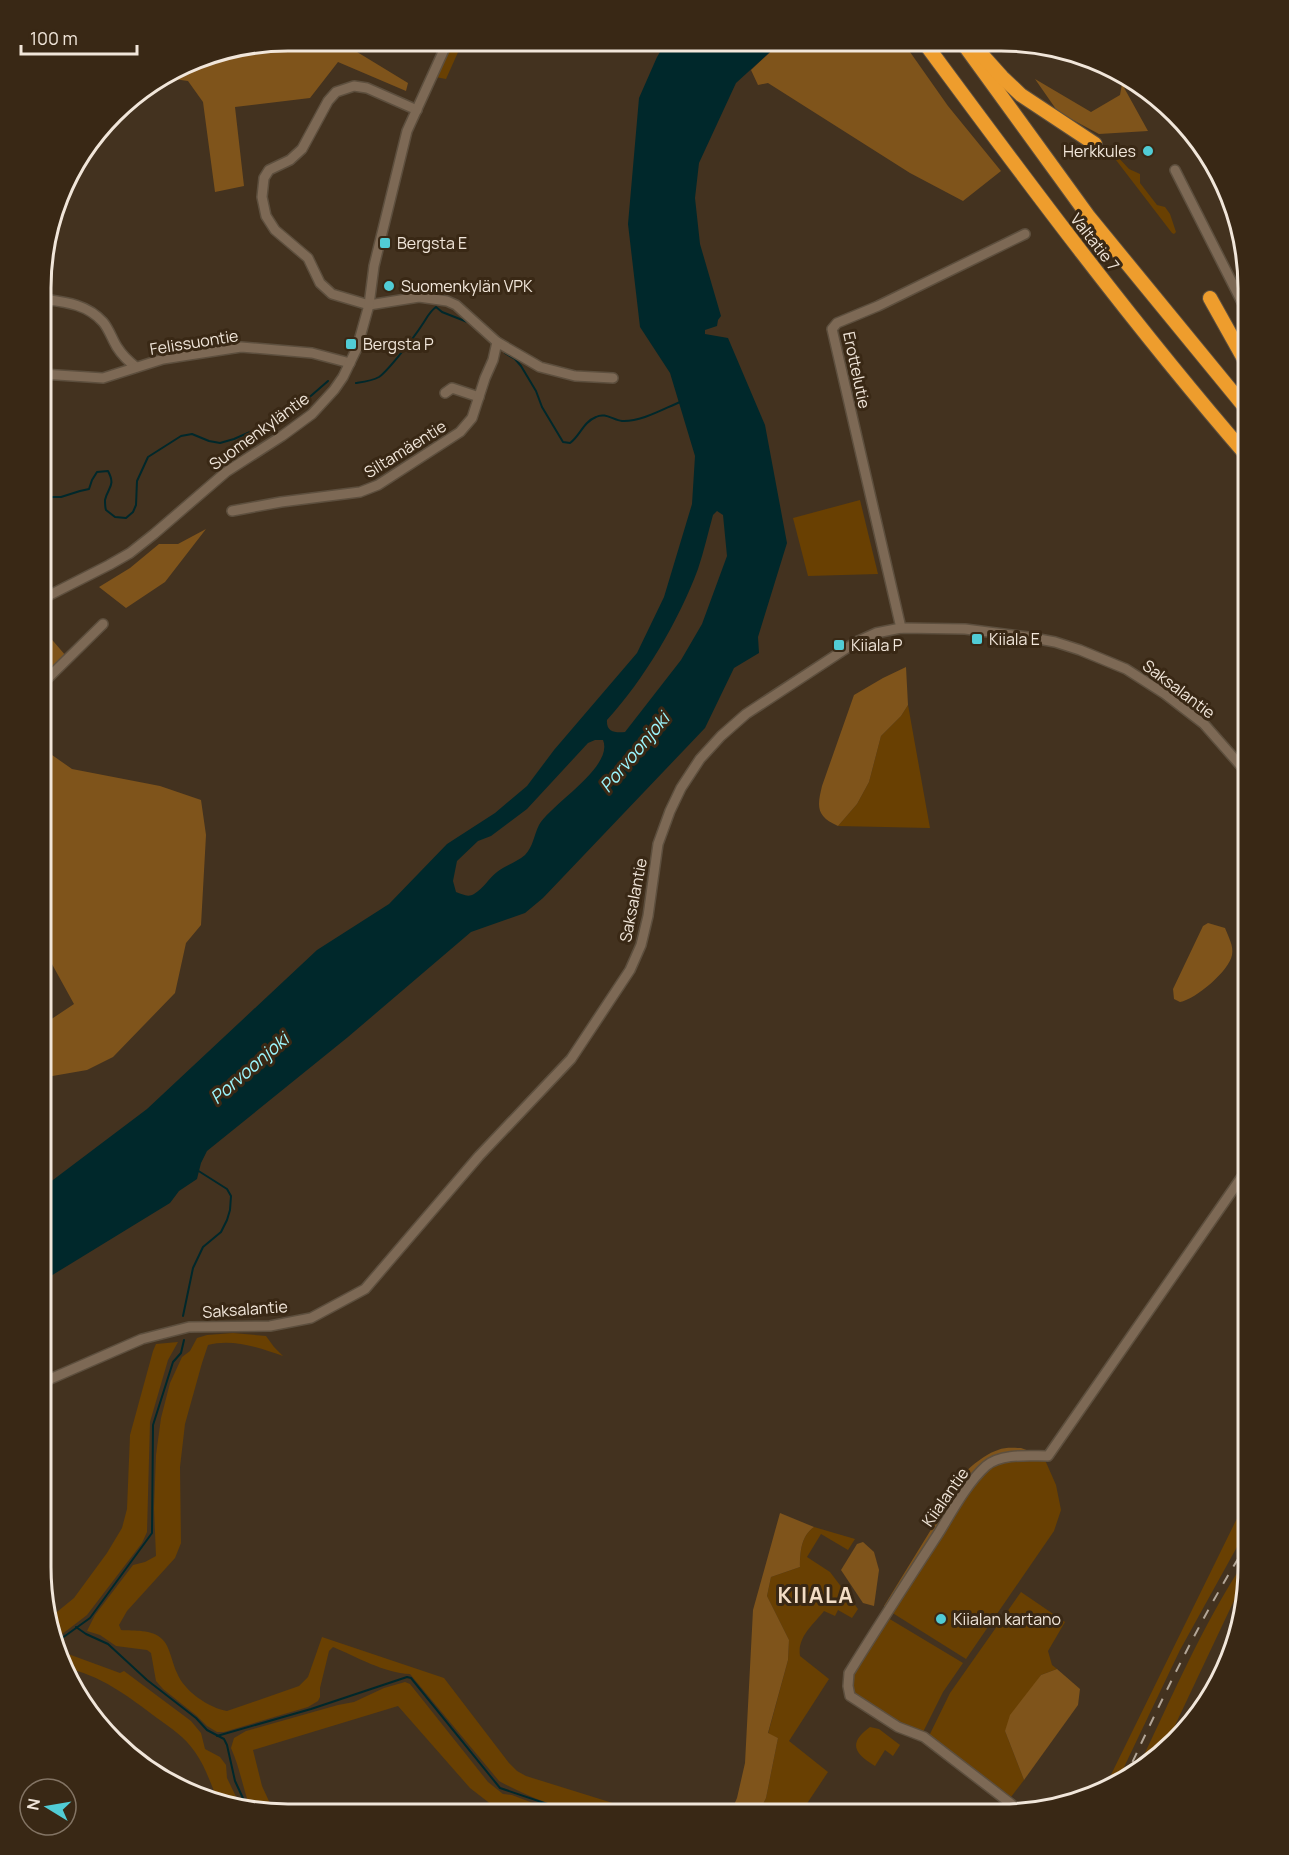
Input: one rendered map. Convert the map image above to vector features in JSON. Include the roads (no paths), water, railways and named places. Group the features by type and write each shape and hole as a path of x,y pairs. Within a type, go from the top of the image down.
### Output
{"highway":[{"name":"Valtatie 7","path":"931,51 1065,232 1238,445"},
{"name":"Valtatie 7","path":"969,51 1089,217 1238,399"},
{"path":"979,51 1021,95 1095,144"},
{"path":"1210,298 1238,348"}],"street":[{"name":"Suomenkyläntie","path":"51,594 130,553 226,472 298,426 324,402 343,377 357,348 369,305 374,266 401,151 444,51"},
{"path":"417,110 367,88 354,86 336,92 328,101 302,149 290,160 269,170 264,178 262,197 266,216 275,230 308,258 320,283 332,294 369,305 419,297 447,301 456,305 497,342 540,367 575,376 613,378"},
{"path":"1175,170 1238,294"},
{"name":"Erottelutie","path":"901,628 831,329 837,323 878,306 1025,234"},
{"path":"51,300 67,302 88,310 104,323 117,347 136,368"},
{"name":"Siltamäentie","path":"232,511 367,490 378,485 460,432 472,418 493,360 497,342"},
{"name":"Felissuontie","path":"51,375 103,378 163,359 241,347 312,353 350,363"},
{"path":"445,393 452,388 479,397"},
{"path":"51,675 103,624"},
{"name":"Saksalantie","path":"51,1379 142,1339 189,1327 270,1326 311,1318 365,1289 479,1156 571,1059 630,970 641,945 648,916 658,844 681,788 700,759 746,714 856,642 876,633 901,628 965,628 1055,642 1126,669 1165,694 1204,724 1238,763"},
{"name":"Kiialantie","path":"1010,1803 924,1737 898,1727 850,1695 849,1673 972,1482 987,1465 1003,1458 1029,1455 1048,1456 1238,1182"}],"water":[{"name":"Porvoonjoki","path":"661,51 771,51 736,83 699,163 695,198 700,244 721,316 717,326 705,330 705,334 728,338 765,425 787,543 758,637 759,653 734,668 705,728 543,898 525,913 471,932 348,1037 207,1151 197,1179 179,1191 170,1203 51,1276 51,1181 147,1109 317,950 389,904 447,844 495,813 527,786 554,750 637,653 664,597 692,504 695,456 670,373 640,327 628,224 639,98","holes":["717,511 723,515 727,556 702,624 681,660 625,732 612,731 608,727 607,720 634,687 671,629 698,569 713,515","603,740 604,751 599,762 591,773 546,816 539,825 528,852 519,860 497,872 474,894 467,896 456,892 453,881 457,861 478,841 491,836 527,809 588,743"]}],"waterway":[{"path":"356,383 379,377 401,353 436,307 442,312 470,323"},
{"path":"485,337 494,345"},
{"path":"505,353 521,366 563,442 570,443 588,422 599,416 629,421 652,415 680,402"},
{"path":"51,497 61,497 89,489 97,472 108,471 111,483 105,500 106,510 115,517 126,518 133,512 136,505 137,481 148,457 181,436 192,434 220,443 234,439 279,419 328,381"},
{"path":"183,1316 193,1268 203,1247 221,1232 230,1210 231,1196 227,1189 197,1170"},
{"path":"62,1638 90,1618 152,1533 153,1425 173,1362 181,1353 184,1340"},
{"path":"76,1627 108,1644 147,1680 196,1718 207,1730 224,1739 235,1781 243,1799"},
{"path":"217,1736 311,1709 407,1677 411,1678 500,1788 547,1804"}],"railway":[{"path":"1131,1764 1167,1689 1238,1559"}],"place":[{"name":"Herkkules","path":"1148,151"},
{"name":"Bergsta E","path":"385,243"},
{"name":"Suomenkylän VPK","path":"389,286"},
{"name":"Bergsta P","path":"351,344"},
{"name":"Kiiala E","path":"977,639"},
{"name":"Kiiala P","path":"839,645"},
{"name":"Kiialan kartano","path":"941,1619"}],"district":[{"name":"KIIALA","path":"816,1595"}]}
